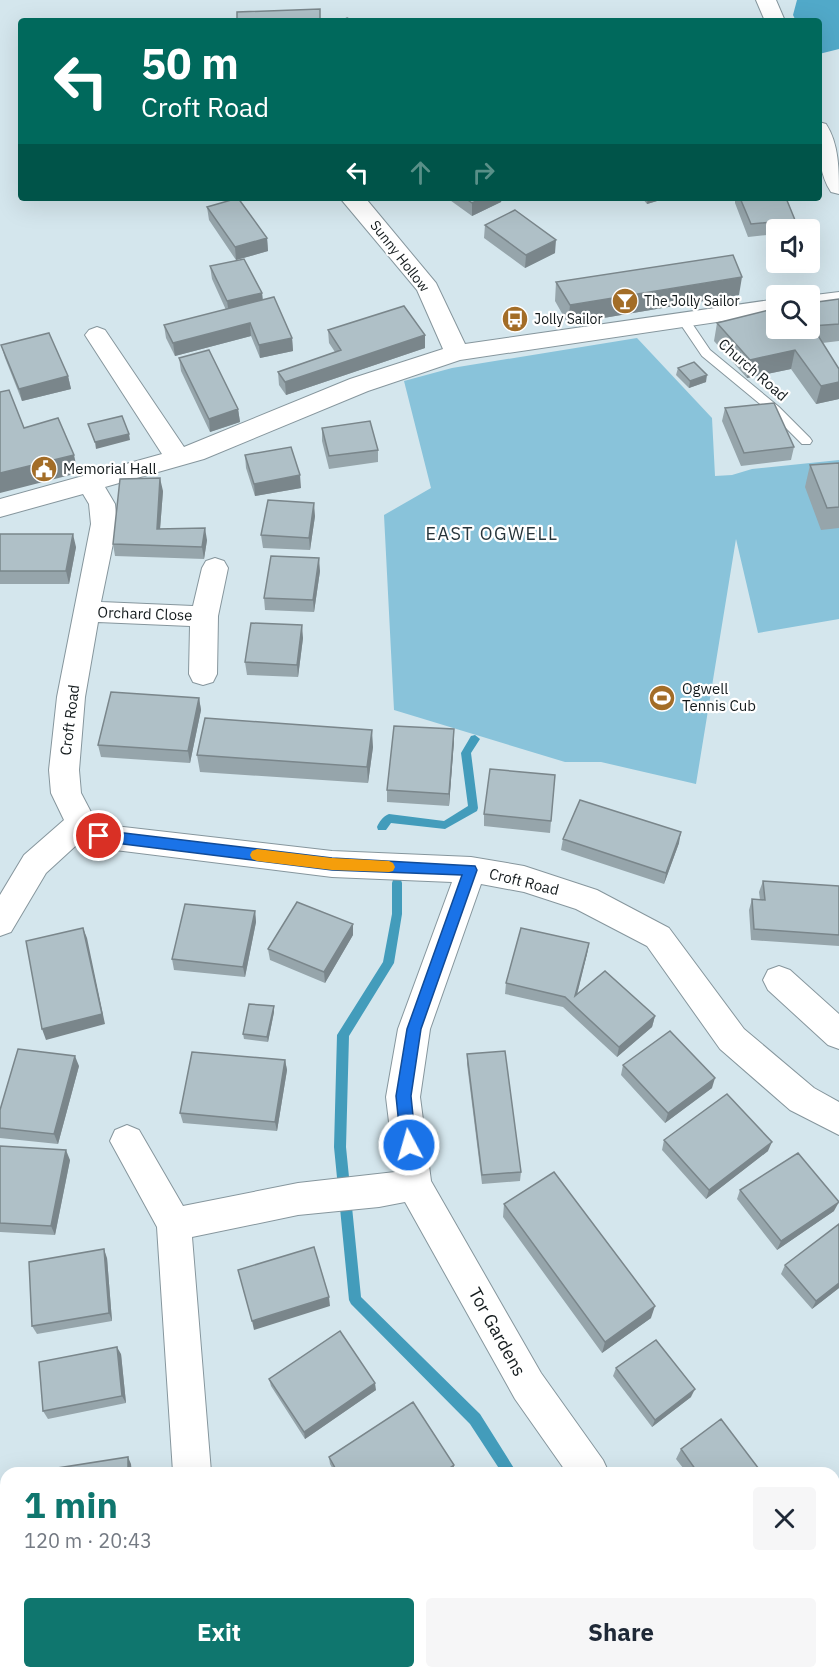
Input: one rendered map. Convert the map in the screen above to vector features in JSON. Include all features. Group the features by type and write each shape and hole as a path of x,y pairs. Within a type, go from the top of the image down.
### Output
{"street":[{"path":"766,0 774,18"},
{"path":"822,137 839,188"},
{"name":"Sunny Hollow","path":"355,201 428,288 457,353"},
{"path":"820,301 839,299"},
{"path":"0,508 178,458 359,385 457,353 766,308"},
{"path":"97,335 178,458"},
{"name":"Croft Road","path":"89,483 102,504 104,524 71,697 64,770 66,793 81,823 99,836 321,863 471,870 524,879 586,899 658,937 732,1039 802,1099 839,1120"},
{"name":"Orchard Close","path":"203,674 204,616 215,568"},
{"name":"Orchard Close","path":"86,612 204,616"},
{"path":"0,923 35,864 81,823"},
{"name":"Tor Gardens","path":"471,870 414,1029 403,1096 414,1184 528,1386 586,1467"},
{"path":"779,980 839,1035"},
{"path":"127,1141 174,1224 192,1467"},
{"path":"174,1224 298,1199 379,1191 414,1184"}],"lane":[{"name":"Church Road","path":"682,319 706,353 775,410 806,441"}],"shaded area":[{"path":"797,0 839,0 839,49 822,53 822,18 794,18 793,15"},
{"path":"637,338 712,418 715,476 732,475 752,469 839,460 839,619 758,633 736,539 696,784 601,762 565,762 394,710 384,515 431,488 404,381 452,368"}],"building":[{"path":"320,9 320,18 237,18 237,12"},
{"path":"228,201 240,201 267,238 235,247 207,207"},
{"path":"741,201 787,201 795,219 766,219 766,223 751,224"},
{"path":"515,210 556,240 526,255 485,225"},
{"path":"733,255 742,277 570,305 556,282"},
{"path":"244,259 262,293 227,301 210,266"},
{"path":"274,297 292,338 259,345 250,323 173,343 164,325"},
{"path":"839,299 839,324 820,325 820,302"},
{"path":"404,306 425,335 285,382 278,372 341,350 328,330"},
{"path":"766,311 766,339 820,339 839,369 839,382 821,386 795,350 750,360 717,323"},
{"path":"49,333 68,376 19,389 1,345"},
{"path":"209,350 238,409 209,419 179,358"},
{"path":"694,362 707,375 690,381 678,368"},
{"path":"9,390 24,428 58,418 74,455 0,473 0,392"},
{"path":"774,403 794,447 744,453 725,408"},
{"path":"122,416 129,434 95,442 88,424"},
{"path":"370,421 378,450 329,456 322,428"},
{"path":"291,447 300,475 254,484 245,455"},
{"path":"839,463 839,507 827,508 810,465"},
{"path":"160,478 157,529 205,528 202,547 113,544 120,479"},
{"path":"268,500 314,503 309,538 261,535"},
{"path":"0,534 73,534 66,571 0,571"},
{"path":"271,556 319,558 313,600 264,598"},
{"path":"251,623 302,625 297,665 245,662"},
{"path":"111,692 199,698 188,751 98,745"},
{"path":"205,718 372,730 367,767 197,755"},
{"path":"394,726 454,729 449,794 387,790"},
{"path":"490,769 555,775 551,821 484,814"},
{"path":"580,800 681,832 666,873 563,839"},
{"path":"763,881 839,886 839,935 754,929 752,899 765,900"},
{"path":"297,902 353,924 324,972 268,949"},
{"path":"185,904 255,911 243,967 172,959"},
{"path":"83,928 102,1014 42,1029 26,941"},
{"path":"521,928 589,943 575,996 605,971 655,1016 619,1047 565,997 506,983"},
{"path":"249,1004 274,1006 267,1037 243,1034"},
{"path":"670,1031 715,1078 668,1113 623,1065"},
{"path":"18,1049 75,1056 54,1134 0,1128 0,1110"},
{"path":"505,1051 521,1172 482,1175 467,1054"},
{"path":"192,1052 285,1060 275,1122 180,1113"},
{"path":"727,1094 772,1142 709,1190 664,1140"},
{"path":"0,1146 66,1150 51,1226 0,1223"},
{"path":"798,1153 839,1202 781,1241 740,1190"},
{"path":"554,1172 655,1306 605,1342 504,1204"},
{"path":"839,1224 839,1283 816,1301 785,1265"},
{"path":"314,1247 329,1297 252,1321 238,1270"},
{"path":"104,1249 109,1313 32,1326 29,1262"},
{"path":"340,1331 375,1383 304,1432 269,1379"},
{"path":"656,1340 695,1389 655,1420 616,1368"},
{"path":"117,1347 122,1396 43,1411 39,1362"},
{"path":"413,1402 454,1465 451,1467 335,1467 329,1457"},
{"path":"721,1419 757,1467 694,1467 681,1449"},
{"path":"128,1457 128,1467 64,1467"}],"waterway":[{"path":"382,827 389,818 445,825 473,808 466,753 475,739"},
{"path":"397,883 397,914 388,963 343,1035 340,1147 355,1300 475,1419 506,1467"}],"slow traffic":[{"path":"257,855 332,864 389,867"}],"place":[{"name":"The Jolly Sailor","path":"625,301"},
{"name":"Jolly Sailor","path":"515,319"},
{"name":"Memorial Hall","path":"44,469"},
{"name":"Ogwell Tennis Cub","path":"662,698"}],"district":[{"name":"EAST OGWELL","path":"492,534"}],"route":[{"path":"99,836 332,864 471,870 414,1029 403,1096 409,1145"}]}
